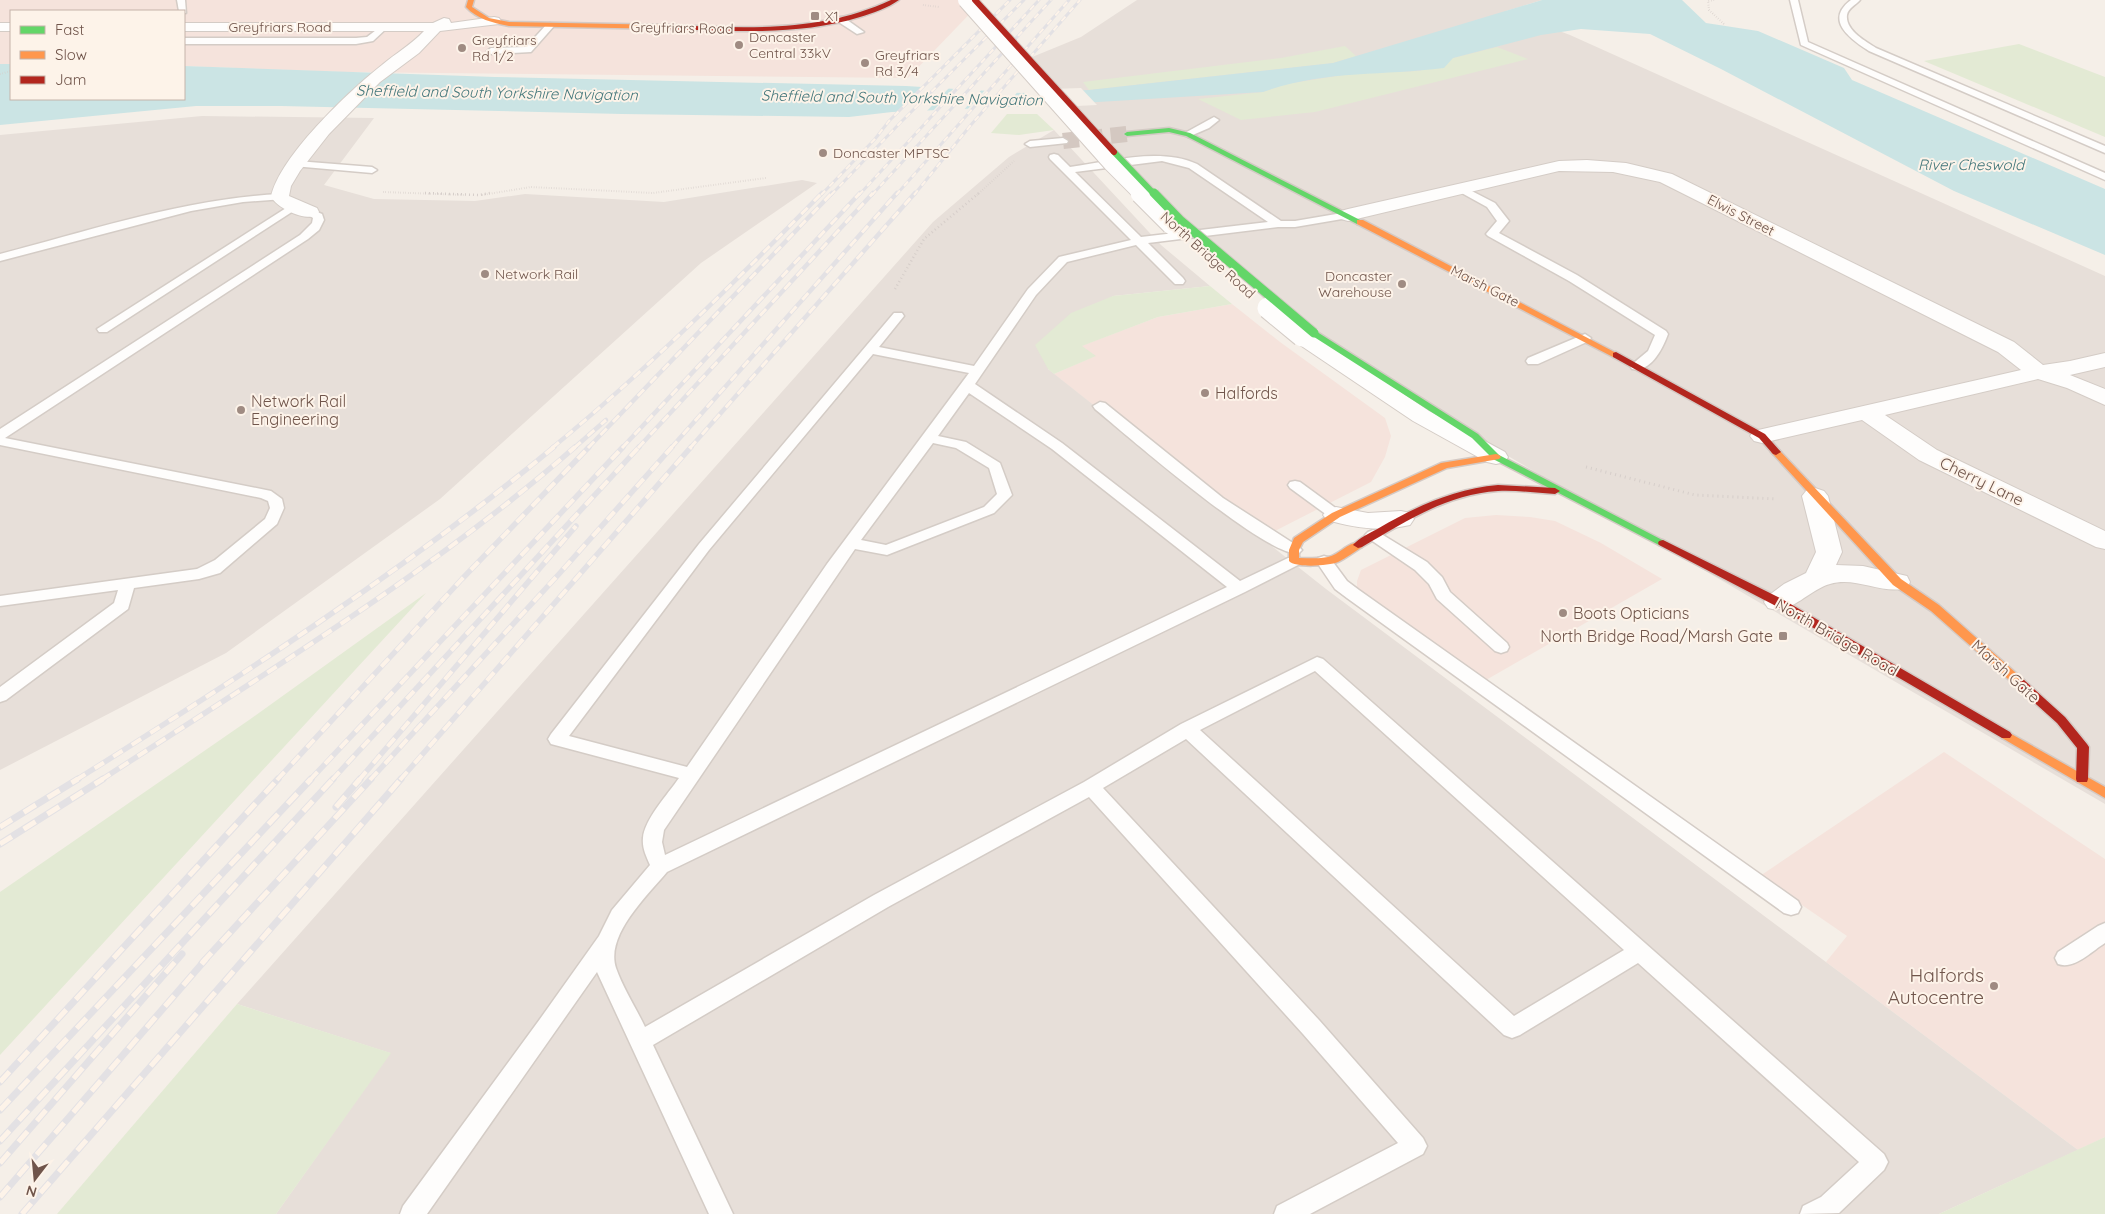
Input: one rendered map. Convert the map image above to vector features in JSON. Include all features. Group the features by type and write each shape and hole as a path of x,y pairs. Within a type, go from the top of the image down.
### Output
{"street":[{"name":"Greyfriars Road","path":"436,27 480,12 518,25 776,29 840,19 878,10 896,0"},
{"name":"North Bridge Road","path":"966,0 1145,198 1173,226 1308,335 1413,410 1467,443 1778,602 2105,793"},
{"name":"North Bridge Road","path":"975,0 1117,156 1175,214 1308,335"},
{"name":"Greyfriars Road","path":"185,28 436,27 465,25 480,12"},
{"path":"294,205 282,187 296,164 339,112 386,69 414,50 436,27"},
{"path":"382,94 406,70 414,50"},
{"path":"296,164 364,112"},
{"name":"Marsh Gate","path":"1127,134 1169,130 1188,134 1585,338 1762,436 1815,496 1897,582 1935,608 2061,720 2082,748 2082,779"},
{"name":"Elwis Street","path":"1348,215 1560,166 1614,165 1666,178 2006,347 2038,372 2075,383 2105,398"},
{"path":"1762,436 1993,384 2038,372 2070,368 2105,360"},
{"name":"Cherry Lane","path":"1865,412 1928,455 2105,541"},
{"path":"1294,556 1298,540 1336,515 1445,466 1496,457"},
{"name":"North Bridge Road","path":"1294,556 1324,561 1333,560 1420,507 1478,490 1498,488 1564,491"},
{"name":"Marsh Gate","path":"1815,496 1829,552 1817,578"},
{"name":"North Bridge Road","path":"1336,515 1362,521 1385,522 1400,519"},
{"name":"Marsh Gate","path":"1778,602 1792,591 1817,578 1836,572 1865,574 1897,582"}],"lane":[{"path":"1794,0 1804,43 2105,177"},
{"path":"1856,0 1848,4 1844,11 1843,20 1848,31 1860,42 1880,54 2105,150"},
{"path":"840,19 860,32"},
{"path":"491,51 528,50 550,26"},
{"path":"185,41 356,41 370,39 384,27"},
{"path":"1188,134 1214,120"},
{"path":"1030,144 1064,141"},
{"path":"1054,157 1179,281"},
{"path":"1067,170 1162,158 1184,162 1278,224"},
{"path":"296,164 372,170"},
{"path":"1462,188 1491,205 1503,221 1492,234 1572,278 1662,334 1654,353 1636,366"},
{"path":"0,258 190,208 243,199 294,205 318,216 319,221 313,230 0,435"},
{"path":"103,329 294,205"},
{"path":"660,866 652,846 651,837 655,828 851,543 968,386 1032,292 1063,260 1138,240 1278,224 1295,224 1348,215"},
{"path":"692,775 556,739 704,547 898,316"},
{"path":"1533,361 1585,338"},
{"path":"869,349 978,370"},
{"path":"968,386 1057,446 1239,588"},
{"path":"412,1214 548,1026 606,942 619,916 660,866 1239,588 1294,556 1214,499 1100,406"},
{"path":"851,543 887,550 989,510 1005,495 995,466 961,445 929,438"},
{"path":"0,441 266,494 275,499 277,508 276,516 272,521 214,569 199,574 0,601"},
{"path":"1295,485 1336,515"},
{"path":"1374,535 1421,566 1436,582 1443,595 1501,647"},
{"path":"1324,561 1341,585 1791,906"},
{"path":"0,696 122,605 127,584"},
{"path":"641,1042 881,900 1091,787 1188,730 1317,663 1876,1162 1830,1205 1812,1214"},
{"path":"1188,730 1512,1028 1640,951"},
{"path":"1091,787 1311,1027 1415,1146 1286,1214"},
{"path":"2065,958 2105,932"},
{"path":"606,942 606,966 721,1214"}],"path":[{"path":"1714,0 1708,1 1709,10 1725,25"},
{"path":"895,289 924,239 998,177 1030,144"},
{"path":"382,192 480,195 531,187 653,193 766,178"},
{"path":"1585,467 1696,495 1779,499 1815,496"}],"shaded area":[{"path":"0,0 983,0 908,78 342,72 185,66 185,10 10,10 10,64 0,64"},
{"path":"1137,0 1542,0 1506,11 1570,35 2105,276 2105,804 1302,336 1020,62 1081,37"},
{"path":"202,116 374,118 324,185 374,199 475,201 525,194 664,202 802,180 817,183 701,263 440,499 226,653 0,770 0,135"},
{"path":"1054,130 1161,245 1210,286 1113,296 1048,369 1326,589 2078,1150 1939,1214 276,1214 390,1053 237,1004 933,222 1009,157"},
{"path":"1232,304 1280,342 1385,418 1391,436 1385,457 1371,482 1261,538 1054,374 1095,356 1081,346 1158,317"},
{"path":"1496,515 1555,521 1601,543 1662,579 1486,680 1365,595 1357,588 1357,581 1361,570 1465,518"},
{"path":"1944,752 2105,859 2105,1137 2078,1150 1826,962 1847,936 1760,876"}],"green space":[{"path":"2019,44 2105,77 2105,137 1924,61"},
{"path":"1345,46 1356,56 1333,63 1089,90 1083,82 1281,58"},
{"path":"1497,47 1528,59 1315,112 1241,120 1198,99 1263,92 1286,84 1356,73 1419,71 1453,58"},
{"path":"1007,114 1037,114 1054,130 1019,135 991,133"},
{"path":"1210,286 1232,304 1158,317 1082,346 1096,356 1054,374 1048,369 1035,345 1071,313 1113,296"},
{"path":"426,593 0,1055 0,892 249,720"},
{"path":"237,1004 391,1053 276,1214 57,1214"},
{"path":"2105,1137 2105,1214 1939,1214"}],"water":[{"path":"1542,0 1682,0 1706,23 1758,31 1844,68 1852,80 2105,189 2105,255 1954,191 1650,34 1581,29 1541,35 1453,58 1444,68 1330,77 1285,85 1263,92 1032,106 892,112 849,117 196,106 0,125 0,64 10,64 10,100 185,100 185,66 495,77 906,86 1021,93 1089,90 1333,63"}],"pier":[{"path":"922,86 950,87 925,113 894,115"},
{"path":"955,87 983,88 962,112 931,113"},
{"path":"1081,88 1097,105 1036,108 1022,90"},
{"path":"986,89 1019,90 1003,110 966,111"}],"tunnel":[{"path":"1063,141 1127,134"}],"railway":[{"path":"821,195 875,139 889,121 1010,0"},
{"path":"831,195 900,123 1024,0"},
{"path":"859,195 1039,0"},
{"path":"872,195 1051,0"},
{"path":"896,195 1069,0"},
{"path":"914,195 970,126 1080,0"},
{"path":"552,448 657,356 822,193"},
{"path":"588,448 832,193"},
{"path":"622,448 860,193"},
{"path":"638,448 873,193"},
{"path":"671,448 897,193"},
{"path":"690,448 915,193"},
{"path":"574,448 606,420"},
{"path":"76,780 260,662 380,580 497,493 554,447"},
{"path":"101,780 344,622 404,580 463,538 575,447"},
{"path":"277,780 462,579 589,447"},
{"path":"310,780 623,447"},
{"path":"332,780 639,447"},
{"path":"370,780 559,574 672,447"},
{"path":"400,780 691,447"},
{"path":"359,780 576,526"},
{"path":"0,827 78,779"},
{"path":"0,844 103,779"},
{"path":"0,1082 278,779"},
{"path":"0,1110 311,779"},
{"path":"0,1141 333,779"},
{"path":"336,807 360,779"},
{"path":"202,963 371,779"},
{"path":"22,1214 401,779"},
{"path":"0,1163 182,954"},
{"path":"0,1197 206,959"}],"traffic: fast":[{"path":"1127,134 1169,130 1188,134 1360,222"},
{"path":"1114,152 1181,221 1314,333"},
{"path":"1314,333 1475,436 1496,457 1663,543"}],"traffic: slow":[{"path":"471,0 469,7 477,14 492,21 509,24 669,27"},
{"path":"1360,222 1616,355"},
{"path":"1776,452 1897,582 1935,608 2020,683"},
{"path":"1358,545 1333,560 1314,562 1294,561 1294,550 1298,540 1336,515 1445,465 1496,457"},
{"path":"2006,735 2105,793"}],"traffic: jam":[{"path":"669,27 756,29 815,25 844,20 871,12 896,0"},
{"path":"975,0 1114,152"},
{"path":"1616,355 1762,436 1776,452"},
{"path":"1358,545 1407,516 1460,494 1498,488 1555,491"},
{"path":"1663,543 1778,602 2006,735"},
{"path":"2020,683 2061,720 2083,747 2082,779"}],"place":[{"name":"X1","path":"815,16"},
{"name":"Doncaster Central 33kV","path":"739,45"},
{"name":"Greyfriars Rd 1/2","path":"462,48"},
{"name":"Greyfriars Rd 3/4","path":"865,63"},
{"name":"Doncaster MPTSC","path":"823,153"},
{"name":"Network Rail","path":"485,274"},
{"name":"Doncaster Warehouse","path":"1402,284"},
{"name":"Halfords","path":"1205,393"},
{"name":"Network Rail Engineering","path":"241,410"},
{"name":"Boots Opticians","path":"1563,613"},
{"name":"North Bridge Road/Marsh Gate","path":"1783,636"},
{"name":"Halfords Autocentre","path":"1994,986"}],"water label":[{"name":"Sheffield and South Yorkshire Navigation","path":"497,93"},
{"name":"Sheffield and South Yorkshire Navigation","path":"902,98"},
{"name":"River Cheswold","path":"1971,165"}]}
